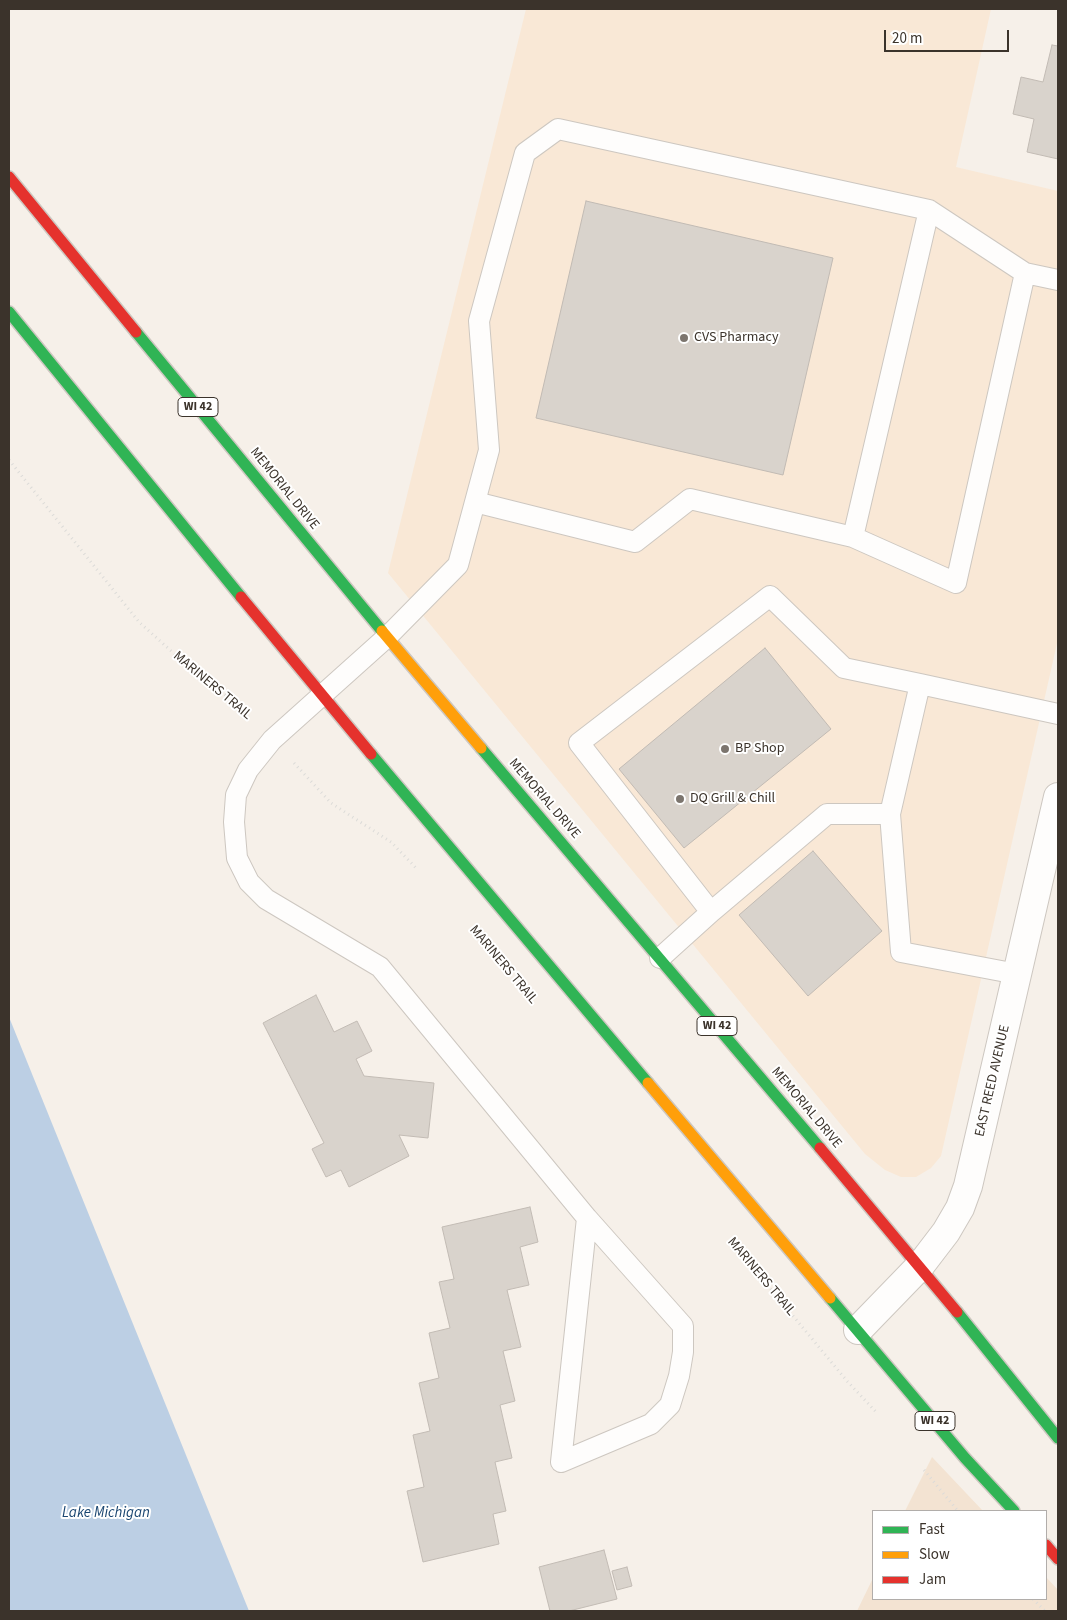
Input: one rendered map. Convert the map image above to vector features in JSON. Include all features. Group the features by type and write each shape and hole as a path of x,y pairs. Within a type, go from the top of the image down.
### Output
{"main road":[{"name":"MEMORIAL DRIVE","path":"9,177 387,637 920,1266 1058,1438"},
{"name":"WI 42","path":"9,312 321,694 966,1458 1013,1510"},
{"path":"1047,1546 1058,1559"}],"street":[{"name":"EAST REED AVENUE","path":"858,1330 920,1266 952,1223 960,1208 968,1186 1058,797"}],"lane":[{"path":"587,1218 561,1462 651,1424 670,1405 680,1376 683,1352 683,1326 587,1218 380,967 266,899 249,882 237,858 234,822 236,795 248,770 272,740 321,694 387,637 458,565 489,450 479,321 526,153 558,128 928,210 1025,273 1058,280"},
{"path":"853,537 928,210"},
{"path":"475,502 635,542 690,499 853,537 956,583 1025,273"},
{"path":"711,912 579,743 770,596 844,668 1058,714"},
{"path":"920,684 890,814 901,952 1017,974"},
{"path":"660,958 711,912 827,814 890,814"}],"path":[{"name":"MARINERS TRAIL","path":"9,460 139,622 190,668 237,704 331,803 391,842 424,876"},
{"name":"MARINERS TRAIL","path":"741,1252 847,1381 879,1416"},
{"path":"921,1465 957,1510"},
{"path":"1034,1600 1045,1611"}],"shaded area":[{"path":"526,9 991,9 956,167 1058,191 1058,639 941,1156 931,1168 916,1177 901,1177 885,1170 865,1154 388,573"},
{"path":"932,1457 982,1510 906,1510"},
{"path":"1047,1578 1058,1590 1058,1611 857,1611 872,1580 872,1600 1047,1600"}],"water":[{"name":"Lake Michigan","path":"9,1017 249,1611 9,1611"}],"building":[{"path":"1052,45 1058,46 1058,159 1027,152 1034,119 1013,114 1021,77 1043,82"},
{"name":"CVS Pharmacy","path":"586,201 833,258 783,475 536,418"},
{"name":"BP Shop","path":"765,648 831,729 684,848 619,769"},
{"path":"813,851 882,931 808,996 739,915"},
{"path":"316,995 334,1032 357,1021 372,1051 356,1059 364,1076 434,1083 428,1138 399,1135 409,1156 349,1187 341,1170 326,1177 312,1149 324,1143 263,1023"},
{"path":"530,1207 538,1242 520,1247 529,1285 507,1290 521,1347 503,1351 515,1401 500,1405 512,1458 495,1462 506,1511 493,1514 499,1544 423,1562 407,1491 424,1487 413,1435 430,1431 419,1383 439,1378 429,1333 450,1328 439,1282 454,1279 442,1227"},
{"path":"604,1550 617,1599 569,1611 550,1611 539,1567"},
{"path":"627,1567 632,1586 617,1590 612,1571"}],"traffic: fast":[{"path":"9,312 241,597"},
{"path":"136,332 382,631"},
{"path":"481,748 820,1148"},
{"path":"371,754 648,1083"},
{"path":"830,1298 965,1458 1013,1510"},
{"path":"957,1312 1058,1438"}],"traffic: slow":[{"path":"382,631 481,748"},
{"path":"648,1083 830,1298"}],"traffic: jam":[{"path":"9,177 136,332"},
{"path":"241,597 371,754"},
{"path":"820,1148 957,1312"},
{"path":"1047,1546 1058,1559"}],"place":[{"name":"CVS Pharmacy","path":"684,338"},
{"name":"BP Shop","path":"725,749"},
{"name":"DQ Grill & Chill","path":"680,799"}]}
